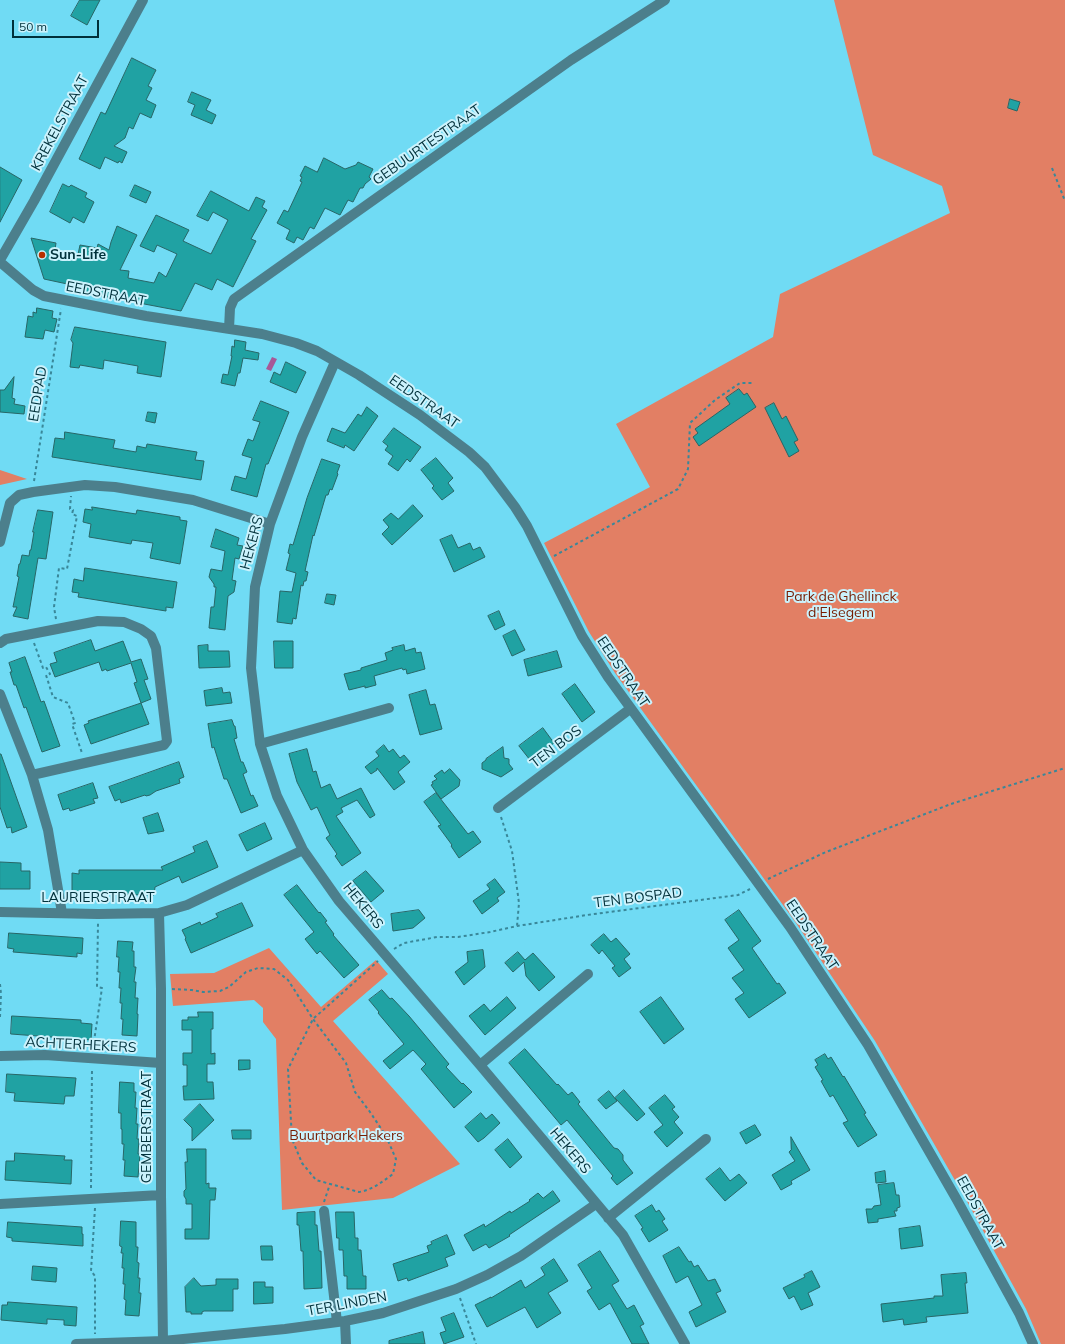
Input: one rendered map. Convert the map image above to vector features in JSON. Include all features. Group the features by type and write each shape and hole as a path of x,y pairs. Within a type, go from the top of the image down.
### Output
{"street":[{"name":"KREKELSTRAAT","path":"0,261 143,0"},
{"name":"GEBUURTESTRAAT","path":"229,329 230,308 234,299 571,60 665,0"},
{"name":"EEDSTRAAT","path":"0,261 33,290 44,296 146,316 262,334 296,343 317,351 359,375 420,415 443,431 480,462 515,507 527,526 582,636 608,677 798,939 864,1039 958,1200 1019,1313 1033,1344"},
{"name":"HEKERS","path":"336,362 302,437 270,524 255,587 251,668 260,744 277,796 302,850 339,901 480,1064 623,1235 686,1344"},
{"path":"0,542 10,503 19,495 85,485 115,487 193,500 270,524"},
{"path":"0,643 6,639 57,630 98,620 124,622 141,629 151,636 156,648 167,741 164,745 32,775"},
{"path":"0,694 32,775 48,830 62,913"},
{"path":"260,744 389,708"},
{"name":"TEN BOS","path":"498,808 630,709"},
{"name":"LAURIERSTRAAT","path":"0,912 98,914 159,913 187,905 302,850"},
{"name":"GEMBERSTRAAT","path":"159,913 161,989 163,1341"},
{"path":"480,1064 588,974"},
{"name":"ACHTERHEKERS","path":"0,1056 45,1055 161,1063"},
{"path":"608,1218 706,1139"},
{"path":"0,1204 161,1195"},
{"name":"TER LINDEN","path":"76,1344 163,1341 341,1322 382,1314 456,1289 487,1275 522,1256 596,1204"},
{"path":"324,1210 341,1322 346,1344"}],"path":[{"path":"1052,168 1065,201"},
{"name":"EEDPAD","path":"33,492 63,300"},
{"path":"545,561 678,489 688,470 690,424 715,400 740,383 752,383"},
{"path":"57,630 54,607 59,568 67,570 77,516 72,514 73,510 70,509 71,487"},
{"path":"31,634 43,668 46,668 50,674 46,675 53,697 68,703 75,723 72,724 86,763"},
{"name":"TEN BOSPAD","path":"313,1019 385,955 404,943 437,937 458,937 517,926 738,895 826,852 951,804 1065,768"},
{"path":"498,808 512,851 519,903 517,926"},
{"path":"95,1344 95,1276 91,1271 94,1199 91,1137 92,1058 102,988 98,987 98,914"},
{"path":"161,989 192,990 203,992 220,991 229,987 246,972 258,968 274,969 288,980 313,1019 346,1062 355,1092 386,1136 396,1159 393,1174 380,1184 366,1191 359,1192 316,1180 302,1164 292,1139 288,1069 313,1019"},
{"path":"0,984 0,1017"},
{"path":"324,1210 324,1198 330,1184"},
{"path":"456,1289 476,1344"}],"green space":[{"name":"Park de Ghellinck d'Elsegem","path":"834,0 1065,0 1065,1344 1041,1344 1026,1309 964,1196 875,1041 796,923 615,673 589,632 544,543 650,487 616,424 773,337 780,294 950,213 942,186 873,155"},
{"path":"0,470 27,479 0,485"},
{"name":"Buurtpark Hekers","path":"269,948 321,1007 376,960 388,974 333,1021 460,1164 393,1198 282,1210 276,1039 263,1022 263,1008 254,1000 173,1006 170,974 214,973"}],"shaded area":[{"path":"272,357 277,359 271,371 266,369"}],"building":[{"path":"80,0 100,0 87,25 71,16"},
{"path":"132,58 156,70 148,86 152,88 146,100 156,105 151,118 140,113 133,129 129,127 125,138 114,146 127,152 122,163 119,161 118,163 105,157 100,169 79,159 101,112 105,114"},
{"path":"192,92 211,100 206,110 216,115 212,124 191,115 195,105 188,102"},
{"path":"1010,99 1020,102 1017,111 1008,108"},
{"path":"324,158 345,169 356,165 358,162 373,169 369,177 371,179 363,188 360,188 353,202 348,200 340,215 325,208 314,229 310,227 303,240 297,237 294,243 286,239 290,230 277,223 284,210 288,212 302,182 300,181 302,177 300,176 305,166 317,172"},
{"path":"0,167 22,180 0,222"},
{"path":"63,184 69,187 71,185 87,193 85,197 94,202 84,223 73,217 70,223 50,212"},
{"path":"135,185 151,192 146,203 130,196"},
{"path":"211,191 249,211 256,197 265,201 262,207 267,210 251,239 256,241 233,287 217,279 212,290 195,283 181,311 71,290 72,285 44,279 31,238 56,243 54,256 77,259 80,245 97,248 98,244 109,250 117,226 137,235 120,270 129,271 128,278 154,283 159,272 166,277 177,254 157,245 154,252 140,246 156,215 189,230 183,241 211,254 228,220 213,212 208,221 197,216"},
{"path":"37,308 53,311 52,318 57,319 54,332 45,330 43,339 25,337 28,316 33,317 33,312 36,313"},
{"path":"75,327 166,342 161,377 137,373 138,366 104,360 103,369 80,365 79,368 70,367 73,343 71,340"},
{"path":"235,340 246,342 245,350 259,353 258,360 243,358 240,373 238,373 235,386 221,383 223,374 228,375 232,356 232,346 234,347"},
{"path":"286,362 306,372 296,393 270,382 274,372 280,375"},
{"path":"14,377 12,398 15,399 14,404 25,406 24,414 0,412 0,390 4,390"},
{"path":"739,389 744,395 747,393 756,407 699,446 693,437 698,433 695,429 730,404 726,398"},
{"path":"261,401 289,412 268,464 266,464 257,497 231,490 235,476 246,479 252,458 242,455 248,439 253,441 260,422 253,420"},
{"path":"774,403 782,419 786,416 798,440 794,442 799,451 789,457 765,408"},
{"path":"367,407 378,416 354,451 345,445 344,448 327,441 332,428 345,433 358,414 361,416"},
{"path":"148,412 157,413 155,423 146,421"},
{"path":"394,428 421,447 410,462 407,459 398,471 388,464 393,456 385,450 388,446 383,442"},
{"path":"65,432 115,440 113,448 136,452 137,446 146,448 147,444 197,452 195,460 204,461 201,480 52,457 55,438 64,439"},
{"path":"436,458 453,478 448,483 454,491 442,500 432,488 434,486 421,470"},
{"path":"322,459 340,465 338,474 332,490 330,489 328,495 326,495 314,536 313,535 305,571 308,572 306,581 304,581 303,586 301,585 296,619 293,618 292,624 277,622 280,591 292,592 296,573 286,570 290,554 288,553 290,544 293,545 307,498"},
{"path":"413,505 423,516 392,545 382,534 389,527 383,520 391,513 398,519"},
{"path":"92,507 136,514 137,510 180,517 180,520 187,521 180,564 150,558 153,543 132,540 131,544 89,537 91,524 83,522 85,509 92,510"},
{"path":"38,510 53,512 46,559 38,558 28,619 13,616 17,607 13,607 19,577 17,576 19,564 22,555 29,556"},
{"path":"216,529 239,538 237,545 243,546 239,559 235,558 232,580 236,581 234,592 228,596 225,630 209,628 211,607 214,607 216,587 214,587 214,584 209,577 211,569 222,571 225,551 211,547"},
{"path":"452,535 458,548 470,543 473,550 480,547 485,557 454,572 440,540"},
{"path":"85,568 177,582 173,608 166,607 166,611 78,597 79,593 72,592 74,579 83,581"},
{"path":"327,594 336,595 334,605 325,603"},
{"path":"499,611 505,625 495,630 488,616"},
{"path":"515,630 525,650 512,656 503,636"},
{"path":"91,640 95,651 123,641 131,662 141,659 148,679 144,680 151,699 141,703 134,683 137,682 131,663 107,671 106,669 102,671 99,662 55,677 50,664 57,662 54,653"},
{"path":"274,641 293,641 293,668 275,668"},
{"path":"208,645 208,651 229,651 230,667 199,668 198,646"},
{"path":"404,645 405,651 415,648 416,653 421,652 425,669 407,674 406,669 403,670 402,668 374,676 376,685 349,690 344,674 361,670 361,668 387,660 385,653 393,650 392,648"},
{"path":"557,651 562,667 528,676 524,660"},
{"path":"25,657 41,702 44,701 60,746 42,752 26,707 24,708 10,672 12,672 9,663"},
{"path":"575,684 595,712 582,722 562,694"},
{"path":"222,688 223,693 230,692 232,703 206,706 204,691"},
{"path":"426,690 430,705 435,704 442,729 420,735 409,695"},
{"path":"141,703 149,724 91,744 84,725 89,723 88,721"},
{"path":"232,720 235,726 237,738 234,739 241,762 243,762 247,772 243,774 251,796 253,795 258,806 241,813 227,779 224,779 214,747 212,748 208,724"},
{"path":"543,728 554,743 530,760 519,746"},
{"path":"384,745 389,752 393,749 400,758 404,755 410,762 398,772 405,782 394,790 377,768 377,770 371,774 365,767 379,756 376,752"},
{"path":"503,747 504,758 509,759 509,764 513,769 501,777 482,769 482,763"},
{"path":"307,749 313,772 316,771 321,788 330,784 337,799 361,788 375,815 370,818 357,800 341,808 343,812 336,816 361,853 342,866 335,856 337,854 326,838 330,835 317,807 311,810 297,782 289,754"},
{"path":"0,754 27,827 12,833 11,827 7,828 0,807"},
{"path":"179,762 184,777 179,779 180,783 156,791 150,795 145,795 121,803 120,799 115,801 109,787"},
{"path":"450,769 460,780 459,786 441,799 431,785 433,784 432,782 437,779 434,776 442,770 444,773"},
{"path":"93,783 98,798 93,799 95,803 70,811 69,808 63,810 58,795"},
{"path":"436,793 468,834 473,831 481,842 459,858 451,846 452,845 438,826 441,825 424,802"},
{"path":"158,813 164,831 148,834 143,818"},
{"path":"265,823 272,839 247,851 239,835"},
{"path":"207,841 218,867 182,883 179,876 155,887 154,895 72,894 72,873 79,874 79,870 163,870 161,867 195,852 193,847"},
{"path":"0,862 21,863 21,871 30,871 30,889 0,889"},
{"path":"366,871 384,891 371,902 353,881"},
{"path":"495,879 505,892 497,898 499,901 482,914 473,901 490,889 487,885"},
{"path":"297,885 327,921 325,922 334,934 333,935 359,965 344,978 320,951 317,954 305,939 314,932 284,895"},
{"path":"242,903 253,926 191,953 182,930 200,922 201,925 218,917 216,914"},
{"path":"419,910 425,918 413,928 393,931 391,914"},
{"path":"739,910 761,941 752,948 777,984 779,983 786,993 749,1018 735,999 744,993 732,978 744,970 728,948 739,940 725,920"},
{"path":"9,933 83,938 82,954 77,953 77,957 13,952 14,949 8,948"},
{"path":"604,934 611,942 616,938 630,954 624,959 631,968 619,977 612,968 615,966 602,950 599,954 591,945"},
{"path":"118,941 133,942 132,951 134,951 134,967 136,967 134,982 136,982 135,998 138,998 137,1036 122,1035 122,1003 120,1003 121,988 119,988 119,957 117,957"},
{"path":"483,950 485,967 464,985 455,972 468,962 467,952"},
{"path":"518,952 525,960 533,953 555,977 539,991 526,976 524,962 513,972 505,963"},
{"path":"382,990 409,1016 449,1064 446,1067 472,1092 454,1108 421,1069 426,1064 413,1050 390,1069 383,1061 404,1044 369,1000"},
{"path":"507,997 516,1008 485,1035 469,1016 484,1004 490,1011"},
{"path":"661,997 684,1029 664,1044 640,1012"},
{"path":"198,1012 213,1012 211,1054 215,1053 215,1064 207,1064 207,1082 213,1082 214,1099 184,1100 183,1086 187,1086 187,1065 183,1065 183,1053 192,1053 192,1030 182,1030 182,1020 188,1020 188,1017 198,1017"},
{"path":"12,1016 81,1020 81,1023 92,1024 91,1040 11,1034"},
{"path":"525,1049 557,1085 558,1084 568,1095 572,1092 580,1102 578,1104 614,1148 618,1149 623,1155 623,1160 633,1173 617,1185 611,1178 613,1176 567,1120 561,1125 509,1063"},
{"path":"825,1054 828,1059 831,1057 843,1077 844,1076 877,1135 858,1147 843,1123 848,1121 833,1095 830,1097 821,1081 823,1080 815,1067 818,1065 815,1060"},
{"path":"239,1060 250,1060 250,1069 239,1070"},
{"path":"7,1074 76,1078 74,1096 65,1096 64,1104 14,1101 15,1093 6,1092"},
{"path":"120,1082 134,1083 134,1092 136,1092 136,1124 138,1124 137,1139 139,1139 138,1154 140,1154 138,1177 124,1176 124,1144 122,1144 121,1113 119,1113"},
{"path":"624,1090 645,1114 637,1121 615,1098"},
{"path":"609,1091 617,1101 606,1109 598,1100"},
{"path":"665,1095 675,1107 672,1109 679,1117 674,1122 683,1133 667,1147 654,1132 663,1125 649,1108"},
{"path":"200,1104 214,1120 192,1141 192,1128 184,1120"},
{"path":"481,1113 486,1119 492,1114 500,1123 478,1142 465,1127"},
{"path":"755,1125 761,1135 746,1144 740,1133"},
{"path":"232,1130 251,1130 251,1139 233,1139"},
{"path":"791,1137 810,1170 791,1181 792,1184 781,1190 772,1175 795,1161 789,1152 791,1150"},
{"path":"508,1139 522,1157 510,1168 495,1150"},
{"path":"187,1149 206,1149 206,1184 209,1183 209,1188 216,1188 215,1200 210,1200 209,1239 185,1239 185,1229 192,1229 192,1204 186,1204 186,1199 184,1196 184,1191 186,1189 185,1162 187,1162"},
{"path":"15,1153 65,1156 64,1160 72,1160 71,1184 5,1180 6,1161 14,1161"},
{"path":"720,1168 730,1181 739,1174 747,1183 725,1201 706,1179"},
{"path":"885,1171 886,1182 876,1183 875,1173"},
{"path":"894,1183 896,1195 899,1195 900,1207 897,1208 897,1211 894,1211 896,1216 878,1219 878,1222 868,1223 866,1209 872,1209 874,1206 881,1205 878,1185"},
{"path":"553,1191 560,1201 509,1235 510,1236 489,1248 486,1244 473,1251 464,1235 484,1224 485,1227 510,1211 511,1213 530,1201 529,1200 538,1193 543,1198"},
{"path":"652,1205 656,1212 659,1210 665,1219 662,1221 668,1230 649,1242 641,1229 643,1228 635,1216"},
{"path":"315,1212 315,1225 317,1225 319,1251 321,1251 322,1288 304,1289 303,1251 301,1251 299,1225 297,1225 297,1213"},
{"path":"336,1212 354,1212 355,1238 358,1238 358,1250 361,1250 363,1276 366,1276 366,1289 347,1289 347,1276 344,1276 343,1250 339,1250 339,1238 337,1238"},
{"path":"121,1221 136,1222 136,1247 138,1247 137,1262 139,1263 138,1278 140,1278 139,1293 141,1293 139,1316 125,1315 125,1284 123,1284 124,1268 122,1268 123,1253 121,1253 122,1247 120,1246"},
{"path":"8,1222 82,1227 83,1246 12,1241 12,1238 7,1237"},
{"path":"920,1226 923,1246 901,1249 899,1229"},
{"path":"447,1235 455,1254 445,1258 448,1266 408,1281 407,1278 398,1281 393,1264 429,1252 427,1246 432,1244 431,1242"},
{"path":"261,1246 272,1246 273,1260 262,1260"},
{"path":"679,1247 694,1267 698,1265 708,1281 715,1279 721,1291 716,1293 726,1312 696,1327 689,1312 702,1305 688,1276 676,1283 663,1256"},
{"path":"600,1251 619,1281 612,1285 627,1309 634,1305 644,1324 640,1326 649,1344 632,1344 610,1303 599,1310 587,1291 592,1288 578,1265"},
{"path":"554,1259 568,1281 548,1293 561,1313 537,1328 525,1307 487,1327 475,1305 491,1298 521,1280 525,1288 545,1275 541,1268"},
{"path":"33,1266 57,1268 56,1282 32,1280"},
{"path":"812,1271 820,1287 808,1293 813,1305 801,1310 794,1296 789,1299 783,1288 805,1277 804,1275"},
{"path":"966,1273 967,1283 965,1283 968,1313 926,1317 927,1322 904,1325 903,1319 883,1322 881,1304 943,1296 941,1275"},
{"path":"194,1278 201,1286 216,1285 216,1279 238,1279 238,1289 233,1289 233,1311 204,1311 202,1314 191,1314 191,1312 186,1312 185,1287"},
{"path":"254,1282 265,1282 265,1287 273,1287 273,1303 254,1304"},
{"path":"8,1302 77,1307 76,1326 64,1325 64,1320 47,1319 47,1324 1,1320 2,1305 7,1305"},
{"path":"454,1313 464,1337 444,1344 440,1333 446,1331 441,1318"},
{"path":"423,1332 425,1344 389,1344 389,1341"}],"place":[{"name":"Sun-Life","path":"42,255"}]}
